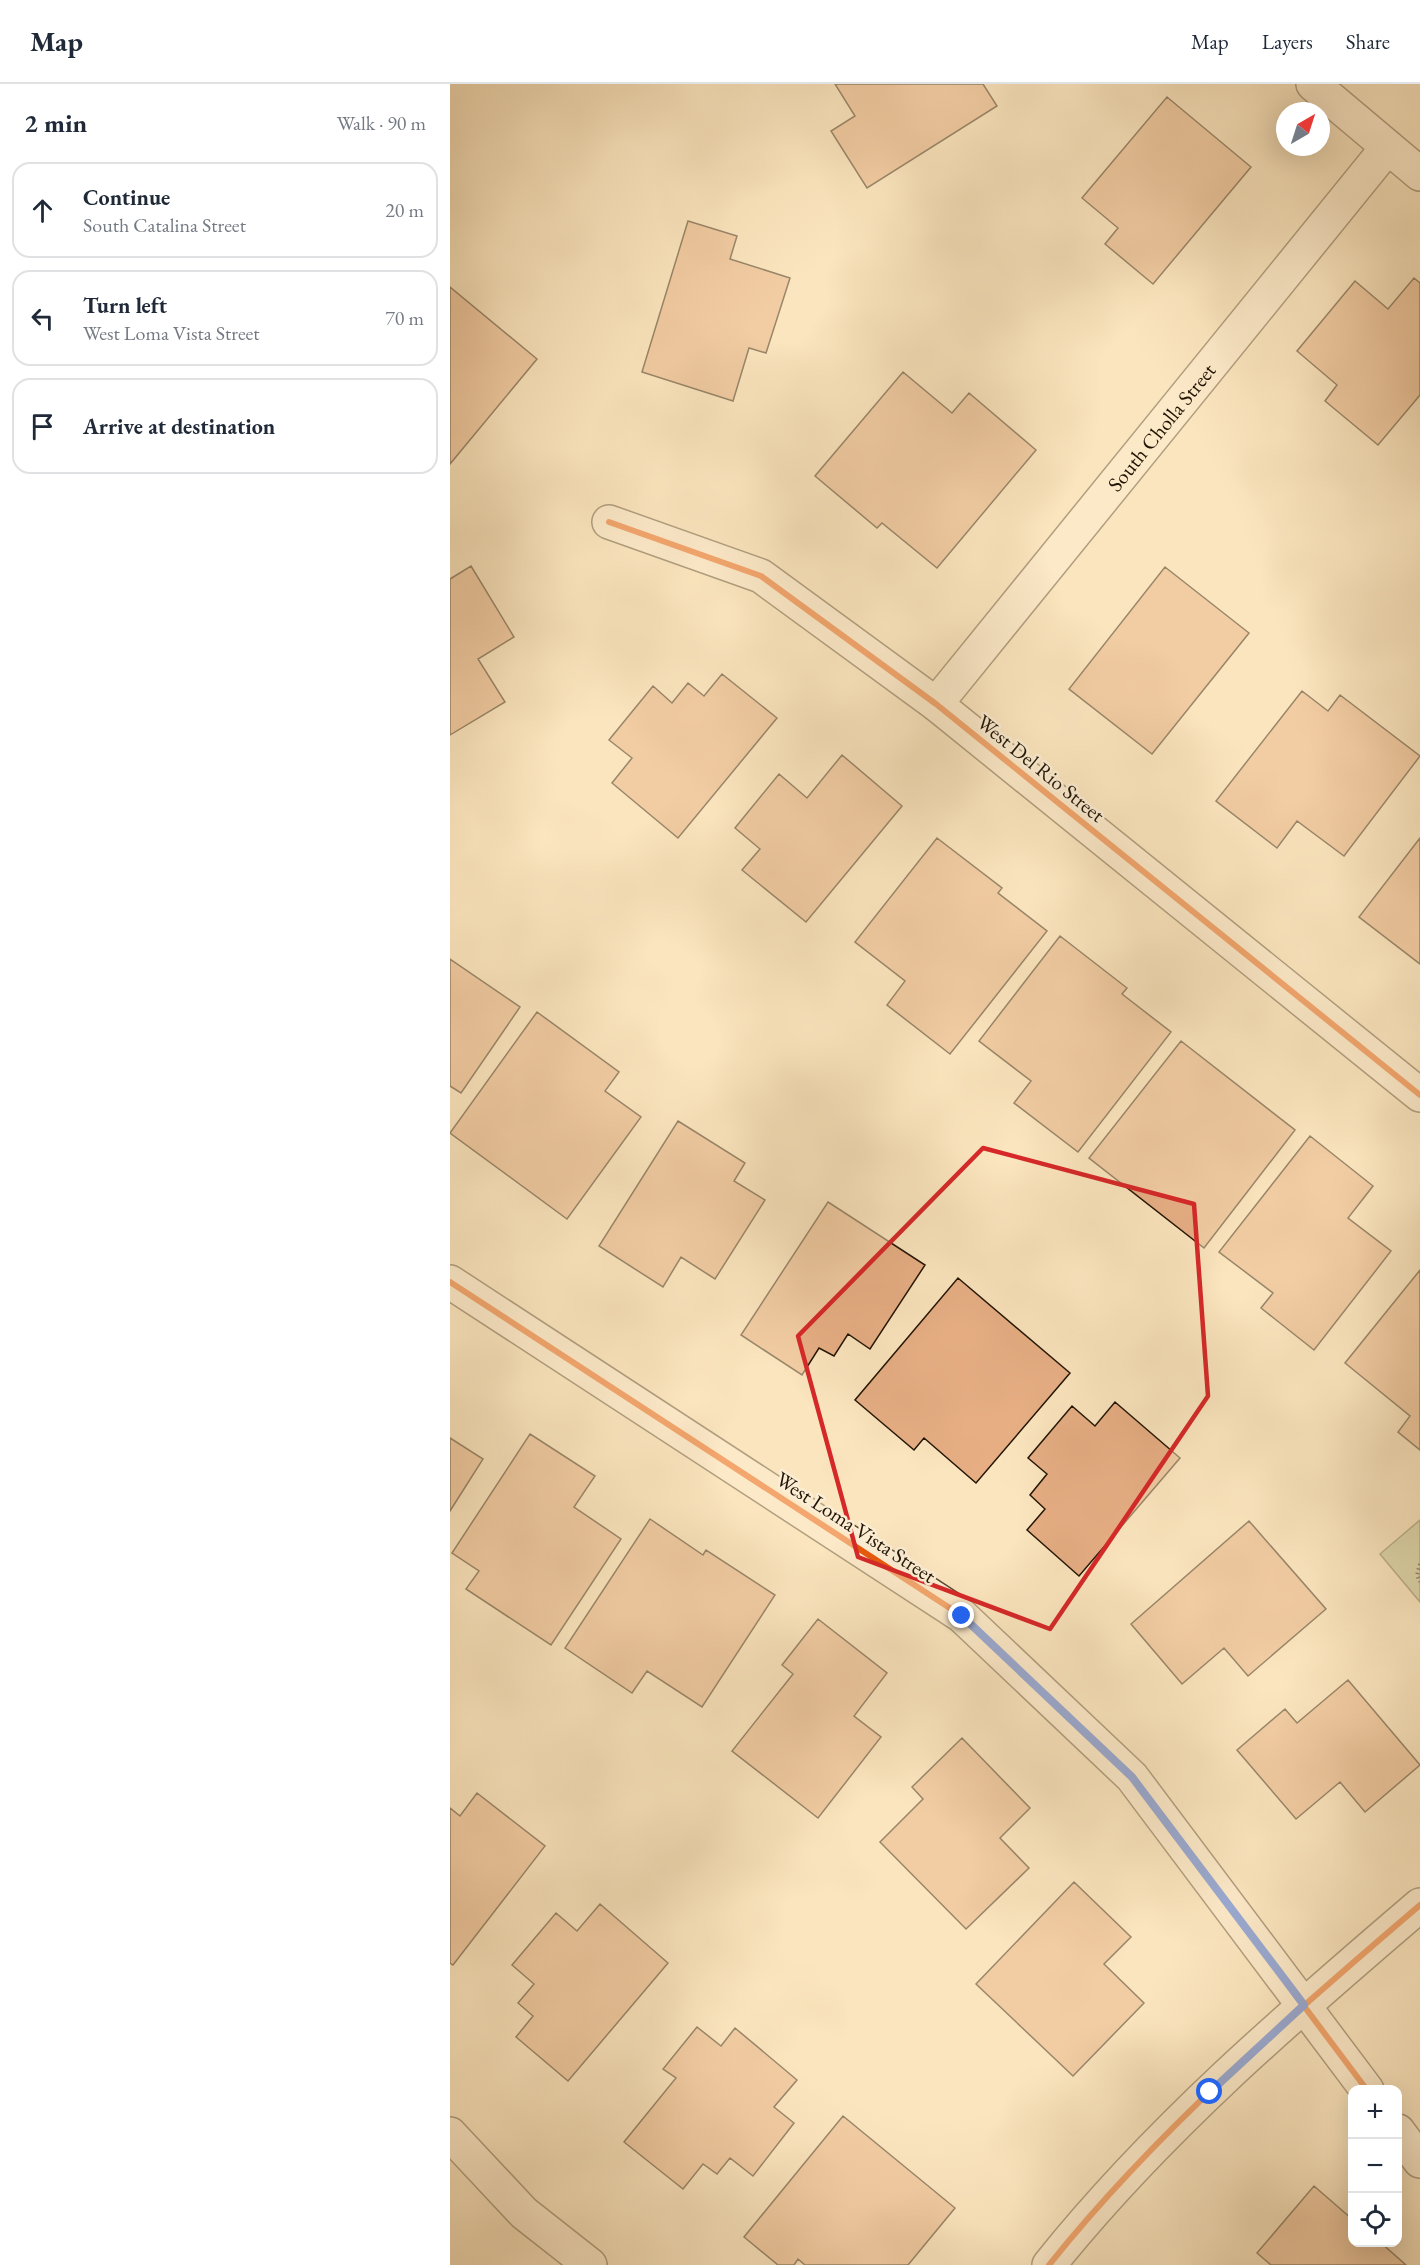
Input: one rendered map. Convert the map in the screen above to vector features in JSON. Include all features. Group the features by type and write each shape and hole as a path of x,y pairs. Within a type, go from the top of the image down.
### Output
{"street":[{"path":"1313,84 1420,174"},
{"name":"South Cholla Street","path":"936,704 1387,148"},
{"name":"West Del Rio Street","path":"609,522 761,576 936,704 1420,1095"},
{"name":"West Loma Vista Street","path":"450,1282 962,1616 1132,1777 1362,2085"},
{"path":"1049,2265 1136,2164 1304,2005 1420,1905"},
{"path":"450,2134 524,2213 590,2265"},
{"path":"1402,2136 1420,2161"}],"path":[{"path":"1420,1564 1417,1575 1420,1582"}],"highlighted area":[{"path":"983,1148 1194,1204 1208,1396 1050,1629 858,1557 798,1336"}],"green space":[{"path":"1420,1520 1420,1602 1380,1554"}],"building":[{"path":"835,84 983,84 997,106 867,188 831,131 855,116"},
{"path":"1167,97 1251,167 1153,284 1105,244 1118,228 1082,198"},
{"path":"688,221 737,236 730,259 790,278 766,353 749,348 733,401 642,372"},
{"path":"1414,278 1420,283 1420,395 1378,445 1325,401 1337,385 1297,351 1355,281 1388,309"},
{"path":"450,287 537,359 450,464"},
{"path":"903,372 952,413 969,393 1036,450 937,568 882,523 877,528 815,476"},
{"path":"471,566 514,637 478,659 505,702 450,735 450,579"},
{"path":"1165,567 1249,633 1152,754 1069,689"},
{"path":"722,674 777,718 678,838 612,783 632,758 609,740 653,686 672,703 688,683 704,696"},
{"path":"1302,691 1328,711 1340,695 1420,756 1344,856 1297,821 1277,848 1216,801"},
{"path":"842,755 902,806 806,922 742,870 760,849 735,828 779,774 807,798"},
{"path":"937,838 1002,888 998,893 1047,931 950,1054 887,1005 905,981 855,942"},
{"path":"1420,838 1420,964 1359,917"},
{"path":"1060,936 1127,988 1122,994 1171,1032 1078,1152 1014,1103 1031,1081 979,1041"},
{"path":"450,959 520,1007 461,1093 450,1086"},
{"path":"537,1012 619,1072 605,1091 641,1117 567,1219 450,1133"},
{"path":"1181,1041 1295,1130 1204,1248 1089,1158"},
{"path":"678,1121 745,1163 734,1181 765,1200 715,1279 681,1257 663,1287 599,1246"},
{"path":"1310,1136 1373,1186 1348,1218 1391,1251 1314,1350 1261,1308 1273,1293 1219,1252"},
{"path":"828,1202 925,1265 870,1349 848,1334 834,1356 819,1348 802,1375 741,1335"},
{"path":"1420,1270 1420,1450 1398,1432 1410,1416 1345,1363"},
{"path":"958,1278 1070,1373 976,1483 924,1438 914,1450 855,1400"},
{"path":"1115,1402 1180,1458 1079,1576 1027,1530 1045,1509 1030,1495 1047,1474 1028,1458 1072,1406 1095,1426"},
{"path":"530,1434 595,1476 574,1507 621,1539 551,1645 466,1589 479,1571 452,1553"},
{"path":"450,1438 483,1459 450,1511"},
{"path":"650,1519 703,1555 706,1550 775,1595 702,1707 647,1671 632,1693 565,1648"},
{"path":"1249,1521 1326,1609 1248,1676 1224,1648 1182,1684 1131,1624"},
{"path":"818,1619 887,1673 854,1716 881,1737 818,1818 732,1751 793,1674 782,1665"},
{"path":"1348,1680 1420,1765 1365,1812 1340,1782 1296,1819 1237,1750 1285,1709 1297,1723"},
{"path":"962,1738 1030,1808 1000,1838 1029,1868 966,1929 880,1842 923,1799 912,1787"},
{"path":"477,1793 545,1846 453,1965 450,1963 450,1808 460,1816"},
{"path":"1074,1882 1131,1937 1104,1964 1144,2003 1073,2076 976,1984"},
{"path":"600,1904 668,1963 568,2081 516,2037 533,2016 518,2003 534,1984 512,1965 556,1913 577,1931"},
{"path":"697,2027 721,2046 735,2028 797,2080 774,2107 794,2123 753,2176 730,2158 717,2174 703,2164 683,2189 624,2142 676,2078 663,2069"},
{"path":"843,2116 955,2208 908,2265 805,2265 798,2259 794,2265 778,2265 744,2237"},
{"path":"1314,2186 1348,2216 1348,2247 1386,2247 1406,2265 1271,2265 1257,2253"}],"cycle path":[{"path":"609,522 761,576 936,704 1420,1095"},
{"path":"450,1282 962,1616 1132,1777 1363,2085"},
{"path":"1049,2265 1091,2215 1179,2121 1226,2076 1420,1905"}],"route":[{"path":"962,1616 1132,1777 1304,2005 1210,2092"}]}
